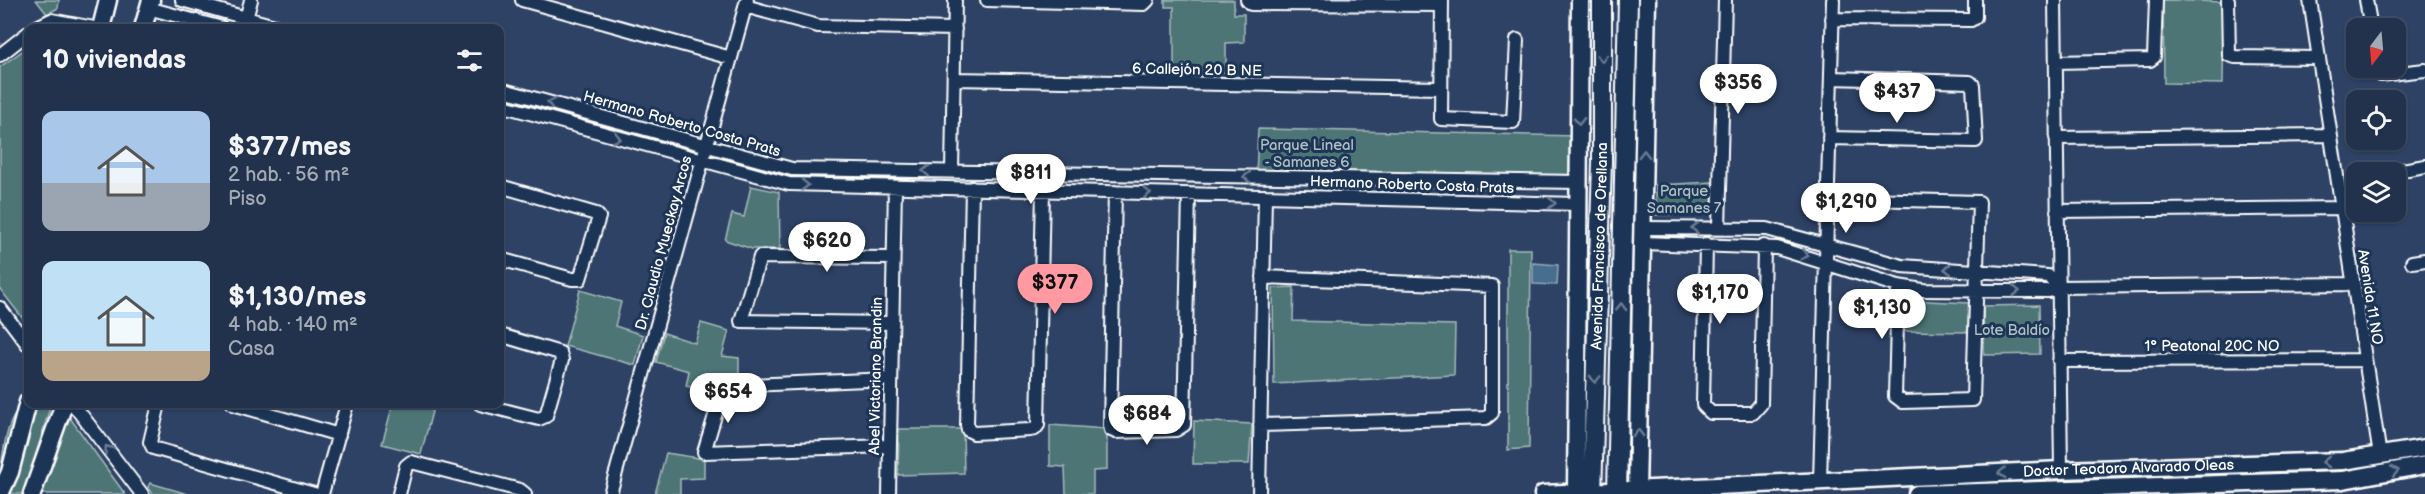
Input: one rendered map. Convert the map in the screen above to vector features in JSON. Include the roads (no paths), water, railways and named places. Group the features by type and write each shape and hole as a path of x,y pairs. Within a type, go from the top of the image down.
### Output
{"highway":[{"name":"Avenida Francisco de Orellana","path":"1584,493 1602,162 1602,0"},
{"name":"Avenida Francisco de Orellana","path":"1617,493 1628,0"}],"main road":[{"path":"102,24 108,0"},
{"name":"Avenida Francisco de Orellana","path":"1580,0 1578,204 1584,493"},
{"path":"1637,493 1647,0"},
{"path":"144,24 149,4"},
{"path":"0,494 10,472 26,408"},
{"path":"32,494 63,408"},
{"name":"Doctor Teodoro Alvarado Oleas","path":"1543,494 1637,493 2061,470 2343,461 2425,448"},
{"name":"Doctor Teodoro Alvarado Oleas","path":"1917,494 2343,480 2425,465"}],"street":[{"path":"182,0 266,24"},
{"path":"246,19 251,0"},
{"path":"522,0 731,58"},
{"path":"952,171 955,0"},
{"path":"987,0 1143,4 1148,1"},
{"path":"1719,228 1725,0"},
{"path":"1820,482 1833,0"},
{"path":"1833,19 1971,20 1975,17 1975,0"},
{"path":"2055,0 2061,470"},
{"path":"2055,62 2150,60 2154,57 2156,0"},
{"path":"2228,0 2229,55 2318,58"},
{"name":"Avenida 11 NO","path":"2310,0 2380,456"},
{"path":"2366,0 2369,18"},
{"path":"1247,1 1251,4 1442,3 1441,119 1513,122 1517,40"},
{"path":"746,3 818,26 955,29"},
{"name":"Dr. Claudio Mueckay Arcos","path":"610,494 746,3"},
{"path":"149,4 210,24"},
{"path":"42,24 51,20 72,24"},
{"path":"0,55 24,36"},
{"path":"2406,72 2425,70"},
{"path":"1829,138 1976,141 1973,85 1970,81 1832,78"},
{"name":"6 Callejón 20 B NE","path":"954,79 1440,88"},
{"name":"Hermano Roberto Costa Prats","path":"504,90 792,169 1578,182"},
{"name":"Hermano Roberto Costa Prats","path":"504,106 782,183 1578,204"},
{"path":"2056,138 2330,135"},
{"path":"2406,169 2425,166"},
{"path":"1082,191 1083,174"},
{"path":"1376,199 1377,180"},
{"name":"Abel Victoriano Brandin","path":"889,494 895,186"},
{"path":"504,187 596,214 599,217 580,279 572,279 504,261"},
{"path":"972,188 967,425 968,430 974,433 1030,430 1035,429 1038,425 1043,190"},
{"path":"1115,192 1110,425 1111,430 1116,432 1176,430 1185,424 1189,194"},
{"path":"1258,494 1265,196"},
{"path":"1828,198 1979,202 1973,400 1903,402 1895,396 1898,286"},
{"path":"2057,211 2341,208"},
{"path":"1643,236 1719,228 1780,231 1902,266 2048,276 2058,287"},
{"path":"1643,236 1706,244 1764,246 1827,261 1898,286 1923,290 2048,291 2058,287 2353,284"},
{"path":"1706,244 1704,405 1711,413 1753,413 1761,404 1764,246"},
{"path":"892,323 741,321 760,257 893,258"},
{"path":"1260,425 1486,418 1492,413 1492,286 1263,277"},
{"path":"0,308 24,340"},
{"path":"496,408 539,419 546,416 562,360 560,353 504,337"},
{"name":"1° Peatonal 20C NO","path":"2060,361 2366,360"},
{"path":"889,446 704,452 724,386 890,379"},
{"path":"76,408 142,494"},
{"path":"158,408 150,442 153,448 314,494"},
{"path":"246,408 339,435"},
{"path":"322,494 346,408"},
{"path":"399,494 406,466 411,462 520,490 525,494"}],"water":[{"path":"1533,263 1558,265 1557,285 1533,284"}],"park label":[{"name":"Parque Lineal - Samanes 6","path":"1307,154"},
{"name":"Parque Samanes 7","path":"1684,200"},
{"name":"Lote Baldío","path":"2012,330"}]}
